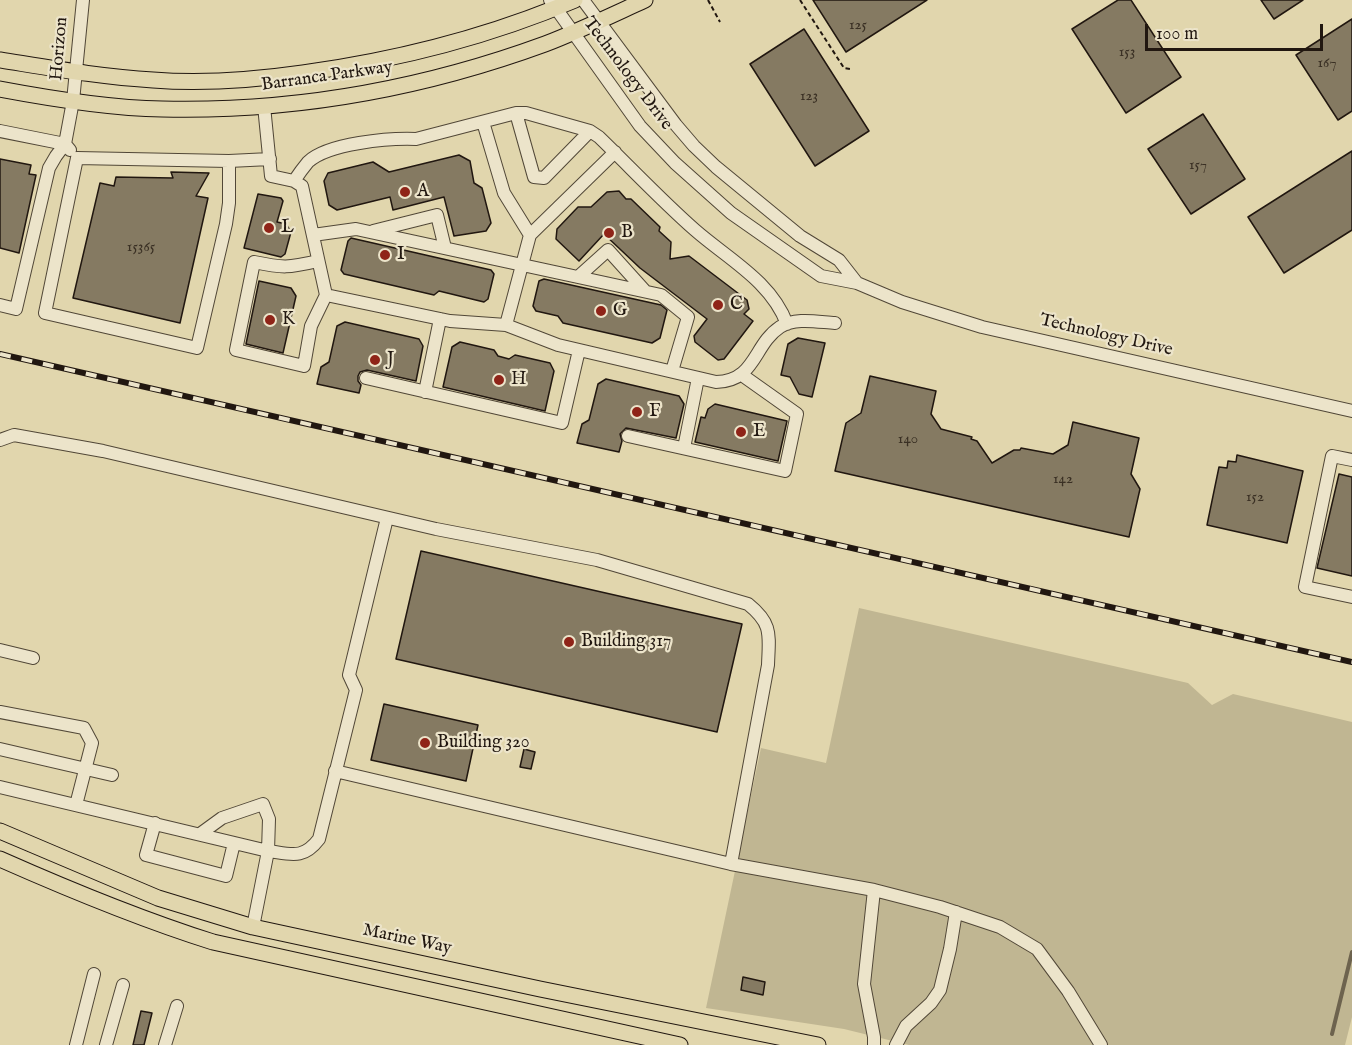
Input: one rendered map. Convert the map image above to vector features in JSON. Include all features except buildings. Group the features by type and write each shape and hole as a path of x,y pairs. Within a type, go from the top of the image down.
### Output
{"main road":[{"name":"Barranca Parkway","path":"0,60 155,81 214,82 256,79 355,66 410,54 496,30 553,4 575,0"},
{"name":"Barranca Parkway","path":"0,89 73,101 160,109 264,106 346,97 405,86 500,60 573,33 645,0"},
{"name":"Marine Way","path":"0,831 158,898 253,927 540,989 818,1045"},
{"path":"0,859 124,912 213,942 680,1045"}],"street":[{"name":"Horizon","path":"66,144 73,101 83,0"},
{"name":"Technology Drive","path":"583,0 694,146 800,236 839,260 857,282"},
{"name":"Technology Drive","path":"553,4 640,126 713,198 821,276 857,282 902,302 982,327 1352,411"},
{"path":"264,106 271,176 294,181 302,186 326,295 311,326 304,366 236,350 254,262 290,268 318,261"},
{"path":"294,181 308,163 337,148 399,138 416,139 516,113 526,113 590,131 615,152 695,230 760,284 778,303 787,324"},
{"path":"516,113 534,177 544,178 590,131"},
{"path":"483,122 504,193 530,235"},
{"path":"0,131 66,144 77,158 45,313 197,348 226,224 229,203 229,162"},
{"path":"0,305 16,309 49,168 66,144"},
{"path":"506,325 530,235 615,152"},
{"path":"77,158 229,162 270,159"},
{"path":"369,232 437,215 445,248"},
{"path":"313,234 356,229 661,295 688,317 672,372"},
{"path":"578,277 608,250 645,291"},
{"path":"326,295 440,319 506,325 558,345 716,382 726,382 742,375 780,327 808,321 835,323"},
{"path":"425,392 440,319"},
{"path":"366,378 562,423 579,350"},
{"path":"628,436 785,471 797,414 742,375"},
{"path":"684,448 698,378"},
{"path":"0,440 14,435 104,451 387,518 597,560 748,604 762,615 769,632 768,664 731,864"},
{"path":"1352,460 1332,456 1305,587 1352,597"},
{"path":"0,787 268,851 297,855 310,850 319,839 356,690 349,675 387,518"},
{"path":"0,650 33,658"},
{"path":"0,712 84,728 92,742 76,805"},
{"path":"0,749 112,775"},
{"path":"335,771 731,864 874,890 956,912 1000,927 1037,948 1068,991 1101,1045"},
{"path":"200,834 222,818 263,804 269,819 268,851 253,927"},
{"path":"154,824 146,855 226,876 234,843"},
{"path":"874,890 864,984 874,1045"},
{"path":"896,1045 906,1026 931,1003 939,990 950,949 956,912"},
{"path":"76,1045 94,974"},
{"path":"106,1045 123,985"},
{"path":"165,1045 177,1006"}],"path":[{"path":"708,0 720,22"},
{"path":"800,0 844,68 850,69"}],"shaded area":[{"path":"859,608 1188,683 1212,705 1233,694 1352,722 1352,1017 1345,1045 909,1045 844,1029 706,1008 761,748 826,763"}],"waterway":[{"path":"1332,1034 1352,952"}],"railway":[{"path":"0,354 1352,662"}],"place":[{"name":"A","path":"405,192"},
{"name":"L","path":"269,228"},
{"name":"B","path":"609,233"},
{"name":"I","path":"385,255"},
{"name":"C","path":"718,305"},
{"name":"G","path":"601,311"},
{"name":"K","path":"270,320"},
{"name":"J","path":"375,360"},
{"name":"H","path":"499,380"},
{"name":"F","path":"637,412"},
{"name":"E","path":"741,432"},
{"name":"Building 317","path":"569,642"},
{"name":"Building 320","path":"425,743"}]}
